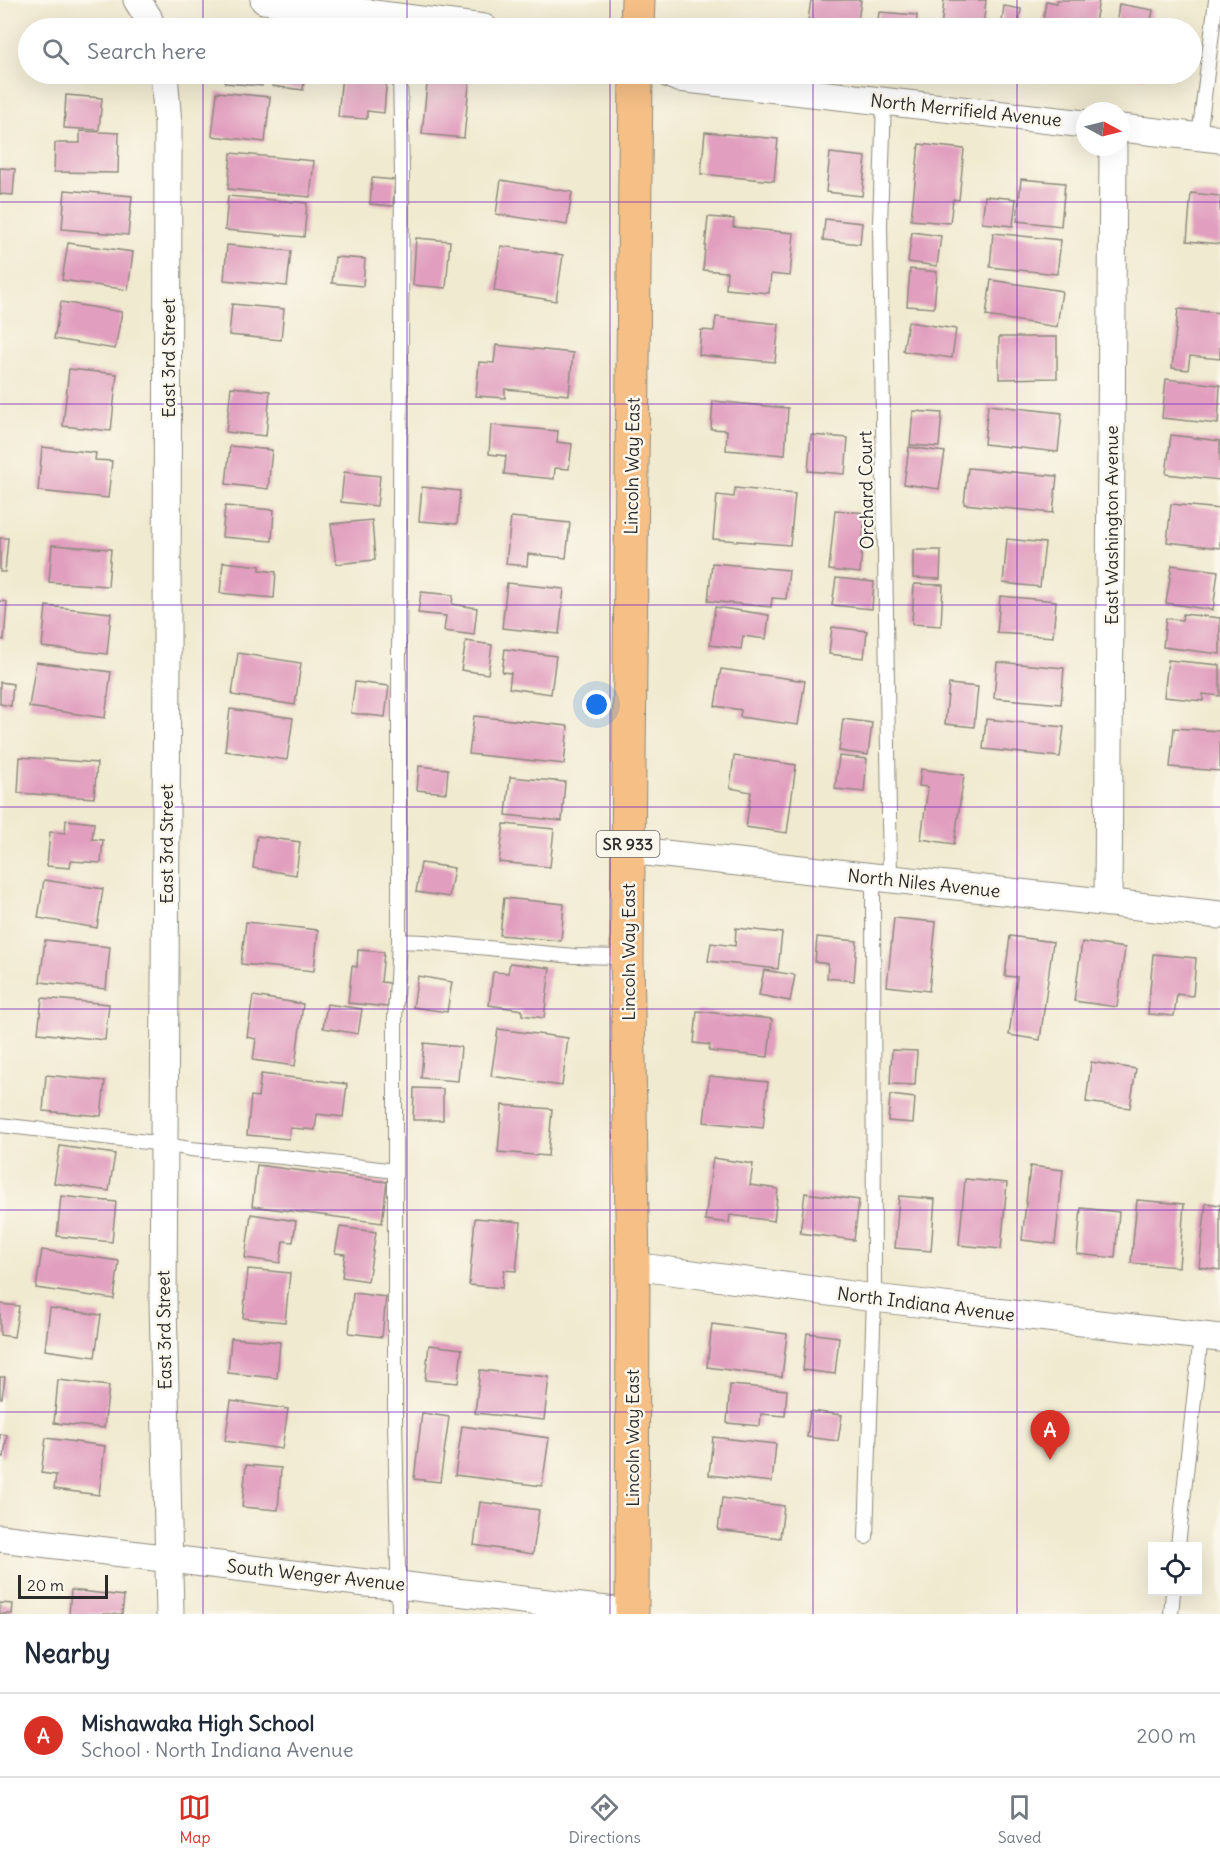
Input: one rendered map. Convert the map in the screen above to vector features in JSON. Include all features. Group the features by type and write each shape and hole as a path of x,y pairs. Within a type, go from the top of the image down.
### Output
{"main road":[{"path":"637,18 638,0"},
{"name":"Lincoln Way East","path":"632,1613 633,1266 627,957 636,84"}],"street":[{"path":"137,0 148,18"},
{"path":"264,0 312,3 377,18"},
{"name":"East 3rd Street","path":"165,84 168,172 163,1302 171,1614"},
{"name":"North Merrifield Avenue","path":"734,84 1076,123"},
{"path":"1130,129 1209,138"},
{"name":"East Washington Avenue","path":"1108,903 1113,156"},
{"name":"North Niles Avenue","path":"628,850 1220,915"},
{"name":"North Indiana Avenue","path":"633,1266 874,1298 1210,1337"},
{"name":"South Wenger Avenue","path":"0,1538 632,1613"}],"lane":[{"path":"1209,138 1216,0"},
{"path":"399,1614 395,1420 395,1018 399,941 402,187 400,84"},
{"name":"Orchard Court","path":"866,1537 874,1298 881,878 880,236 884,100"},
{"path":"399,941 574,956 627,957"},
{"path":"0,1125 190,1149 283,1157 395,1171"},
{"path":"1179,1542 1210,1337"},
{"path":"1171,1614 1173,1596"}],"building":[{"path":"811,0 861,0 858,18 808,18"},
{"path":"944,0 986,0 984,18 942,18"},
{"path":"1057,0 1099,0 1096,18 1043,18 1046,1 1057,3"},
{"path":"1119,4 1153,10 1152,18 1117,18"},
{"path":"1004,6 1021,9 1020,18 1002,18"},
{"path":"879,12 917,15 917,18 878,18"},
{"path":"237,84 262,84 262,86"},
{"path":"272,84 304,84 303,90 272,86"},
{"path":"341,84 386,84 384,113 367,111 367,119 338,117"},
{"path":"427,84 469,84 464,138 422,134"},
{"path":"217,92 270,97 265,142 212,136"},
{"path":"66,95 102,98 99,130 64,128"},
{"path":"80,131 119,133 118,173 54,172 55,143 80,143"},
{"path":"705,132 778,139 774,181 701,174"},
{"path":"919,144 964,149 959,200 953,199 950,223 911,220"},
{"path":"231,153 314,161 310,197 228,189"},
{"path":"830,153 866,157 862,196 826,192"},
{"path":"0,168 15,169 13,195 0,194"},
{"path":"372,178 395,180 393,206 370,204"},
{"path":"1021,179 1065,183 1061,226 1017,221"},
{"path":"501,180 572,192 567,225 496,214"},
{"path":"65,190 132,196 128,235 62,229"},
{"path":"1191,193 1220,196 1220,244 1187,241"},
{"path":"228,196 307,203 304,237 225,230"},
{"path":"985,196 1016,199 1013,226 982,223"},
{"path":"708,217 734,219 733,227 794,233 790,276 771,274 769,293 726,289 727,272 703,270"},
{"path":"825,219 862,223 860,244 823,240"},
{"path":"912,232 941,236 937,266 908,262"},
{"path":"993,233 1061,240 1057,274 990,267"},
{"path":"416,238 450,241 446,288 413,285"},
{"path":"68,243 133,252 128,290 62,280"},
{"path":"227,245 291,251 287,286 224,280"},
{"path":"501,246 563,255 556,301 494,291"},
{"path":"335,257 365,259 363,286 332,283"},
{"path":"910,269 937,272 934,308 907,306"},
{"path":"991,280 1062,291 1057,327 986,316"},
{"path":"61,302 122,312 115,349 54,339"},
{"path":"232,304 284,309 281,340 229,335"},
{"path":"1178,309 1220,313 1220,359 1190,356 1188,370 1172,368"},
{"path":"716,317 779,324 775,362 699,355 701,330 714,331"},
{"path":"908,322 956,329 952,358 903,351"},
{"path":"999,337 1057,337 1057,378 999,379"},
{"path":"496,345 573,353 569,395 505,389 505,398 476,396 479,362 494,363"},
{"path":"69,369 117,374 111,431 63,426"},
{"path":"1166,379 1220,385 1218,424 1162,418"},
{"path":"231,387 270,391 266,436 226,432"},
{"path":"713,401 788,408 785,455 726,450 727,430 711,429"},
{"path":"988,405 1062,413 1058,452 984,444"},
{"path":"913,411 942,413 939,447 910,445"},
{"path":"491,425 558,431 557,442 572,444 569,469 555,468 554,479 504,474 506,456 489,454"},
{"path":"811,435 848,438 845,474 808,471"},
{"path":"1171,435 1220,441 1220,480 1166,474"},
{"path":"230,446 272,450 268,489 226,484"},
{"path":"42,447 96,453 95,460 112,461 108,498 38,491"},
{"path":"909,447 945,452 939,489 904,484"},
{"path":"968,468 1057,476 1053,513 964,504"},
{"path":"344,472 380,476 377,506 341,502"},
{"path":"422,487 460,491 457,524 419,521"},
{"path":"735,488 795,494 790,545 713,539 717,495 734,497"},
{"path":"1171,504 1220,509 1220,548 1167,542"},
{"path":"225,506 274,510 272,541 222,537"},
{"path":"835,510 865,513 860,573 829,570"},
{"path":"511,517 570,523 566,558 528,554 527,566 506,564"},
{"path":"372,520 375,560 336,564 331,524"},
{"path":"0,538 8,538 5,572 0,572"},
{"path":"1007,539 1045,543 1040,587 1003,583"},
{"path":"52,545 111,549 108,586 49,582"},
{"path":"913,550 941,550 940,579 913,578"},
{"path":"223,562 260,566 260,570 276,572 274,598 220,593"},
{"path":"712,563 789,570 786,599 772,598 771,607 708,601"},
{"path":"1172,565 1218,571 1213,610 1166,603"},
{"path":"836,578 874,582 872,609 832,605"},
{"path":"507,583 564,589 559,634 502,628"},
{"path":"914,584 943,585 941,626 912,624"},
{"path":"421,592 453,595 452,604 477,608 474,635 444,631 446,616 418,613"},
{"path":"1000,596 1056,601 1053,637 997,633"},
{"path":"0,601 7,602 4,640 0,639"},
{"path":"46,606 111,613 107,654 42,647"},
{"path":"715,607 769,615 766,639 743,636 741,649 710,645"},
{"path":"1183,614 1220,618 1220,654 1163,647 1166,618 1182,620"},
{"path":"832,627 867,631 864,658 829,654"},
{"path":"466,641 492,645 488,674 461,670"},
{"path":"505,649 556,656 551,694 509,688 511,673 502,672"},
{"path":"238,653 301,663 295,705 232,695"},
{"path":"1168,660 1220,665 1220,696 1203,694 1203,701 1164,697"},
{"path":"36,662 111,672 105,718 29,707"},
{"path":"997,662 1064,668 1061,704 994,698"},
{"path":"721,669 805,681 798,725 740,717 741,710 715,706"},
{"path":"0,682 13,684 11,706 0,704"},
{"path":"355,682 389,686 385,717 351,713"},
{"path":"949,684 978,687 974,727 945,724"},
{"path":"230,709 293,718 287,760 225,751"},
{"path":"474,716 568,726 564,764 469,754"},
{"path":"843,719 872,723 868,755 839,751"},
{"path":"986,719 1064,727 1060,757 983,749"},
{"path":"1174,728 1220,731 1220,771 1170,767"},
{"path":"734,756 796,765 787,833 746,827 751,792 730,788"},
{"path":"839,756 867,759 864,792 835,789"},
{"path":"20,757 97,763 94,798 18,793"},
{"path":"419,766 448,769 446,793 417,790"},
{"path":"921,769 964,775 954,844 921,839 928,787 919,786"},
{"path":"510,777 565,782 562,821 506,815"},
{"path":"66,820 94,823 92,839 103,840 101,863 71,861 70,868 47,866 50,832 65,833"},
{"path":"504,824 554,829 550,867 499,862"},
{"path":"257,836 300,842 296,875 253,868"},
{"path":"421,863 454,868 449,897 416,892"},
{"path":"44,880 103,889 97,928 38,918"},
{"path":"504,898 564,904 561,941 500,935"},
{"path":"894,918 936,922 929,991 887,986"},
{"path":"246,922 318,930 314,971 241,964"},
{"path":"736,928 782,933 778,969 708,961 711,943 735,946"},
{"path":"1010,936 1053,942 1040,1040 1009,1035 1017,977 1005,976"},
{"path":"817,937 857,941 854,981 827,978 828,964 815,962"},
{"path":"45,940 110,947 106,989 40,982"},
{"path":"1082,942 1125,948 1117,1007 1074,1001"},
{"path":"358,950 384,952 381,982 390,983 388,1007 348,1003 352,966 357,967"},
{"path":"1153,954 1196,958 1193,996 1177,994 1174,1016 1148,1014"},
{"path":"510,963 550,968 544,1018 522,1015 522,1010 489,1005 493,972 508,973"},
{"path":"764,970 795,975 790,1001 759,995"},
{"path":"418,976 452,982 447,1012 413,1007"},
{"path":"253,996 303,1004 295,1066 253,1060 256,1039 247,1037"},
{"path":"42,998 109,1004 105,1040 38,1033"},
{"path":"327,1004 362,1009 358,1034 323,1028"},
{"path":"697,1011 772,1019 768,1057 709,1051 710,1045 694,1043"},
{"path":"498,1029 568,1038 562,1086 491,1076"},
{"path":"424,1043 461,1047 458,1081 421,1078"},
{"path":"892,1050 917,1051 915,1085 890,1084"},
{"path":"1091,1062 1136,1069 1130,1108 1086,1102"},
{"path":"261,1074 347,1084 343,1117 317,1114 315,1130 290,1128 289,1139 247,1135 251,1096 258,1097"},
{"path":"46,1075 105,1081 101,1116 43,1111"},
{"path":"709,1076 768,1082 763,1128 704,1122"},
{"path":"414,1088 443,1089 443,1120 413,1120"},
{"path":"890,1095 915,1098 913,1123 888,1121"},
{"path":"502,1105 552,1109 548,1156 498,1152"},
{"path":"60,1146 115,1154 109,1191 54,1183"},
{"path":"713,1158 753,1164 750,1185 778,1189 774,1221 730,1215 729,1223 705,1220"},
{"path":"257,1165 387,1182 382,1223 252,1206"},
{"path":"1030,1166 1063,1170 1055,1244 1022,1240"},
{"path":"965,1179 1007,1183 1001,1249 959,1245"},
{"path":"805,1193 859,1200 854,1240 800,1233"},
{"path":"61,1196 116,1202 112,1242 57,1236"},
{"path":"899,1196 935,1199 931,1251 895,1248"},
{"path":"1137,1200 1184,1204 1179,1267 1131,1263"},
{"path":"1206,1203 1220,1205 1220,1270 1199,1267"},
{"path":"1081,1208 1119,1212 1115,1258 1077,1254"},
{"path":"251,1214 296,1221 293,1242 283,1241 280,1263 245,1258"},
{"path":"475,1218 521,1222 516,1271 504,1270 502,1288 469,1285"},
{"path":"340,1227 376,1232 368,1281 342,1277 345,1254 335,1253"},
{"path":"42,1250 119,1261 114,1299 36,1288"},
{"path":"248,1269 290,1273 285,1322 243,1318"},
{"path":"353,1293 386,1297 382,1337 349,1333"},
{"path":"0,1304 19,1306 14,1337 0,1335"},
{"path":"50,1308 101,1315 95,1357 45,1350"},
{"path":"712,1324 787,1334 782,1377 707,1367"},
{"path":"807,1333 839,1337 835,1374 803,1370"},
{"path":"231,1338 280,1342 277,1378 228,1373"},
{"path":"429,1345 462,1349 458,1383 425,1380"},
{"path":"480,1370 549,1377 544,1420 475,1413"},
{"path":"0,1377 5,1377 2,1398 0,1398"},
{"path":"58,1380 109,1386 104,1428 54,1423"},
{"path":"730,1385 787,1390 785,1416 761,1414 760,1426 727,1423"},
{"path":"231,1401 288,1409 282,1449 225,1441"},
{"path":"810,1411 842,1415 838,1441 807,1437"},
{"path":"422,1413 449,1417 440,1482 414,1479"},
{"path":"462,1426 549,1438 542,1486 455,1475"},
{"path":"0,1434 7,1435 4,1457 0,1456"},
{"path":"713,1437 776,1444 772,1482 709,1475"},
{"path":"46,1438 105,1446 99,1495 54,1489 56,1475 41,1473"},
{"path":"246,1465 281,1468 278,1510 242,1507"},
{"path":"722,1498 784,1506 780,1538 718,1530"},
{"path":"480,1502 539,1510 533,1554 474,1545"},
{"path":"71,1590 124,1596 122,1614 69,1614"},
{"path":"0,1603 13,1604 12,1614 0,1614"}],"place":[{"name":"Mishawaka High School","path":"1050,1460"}]}
